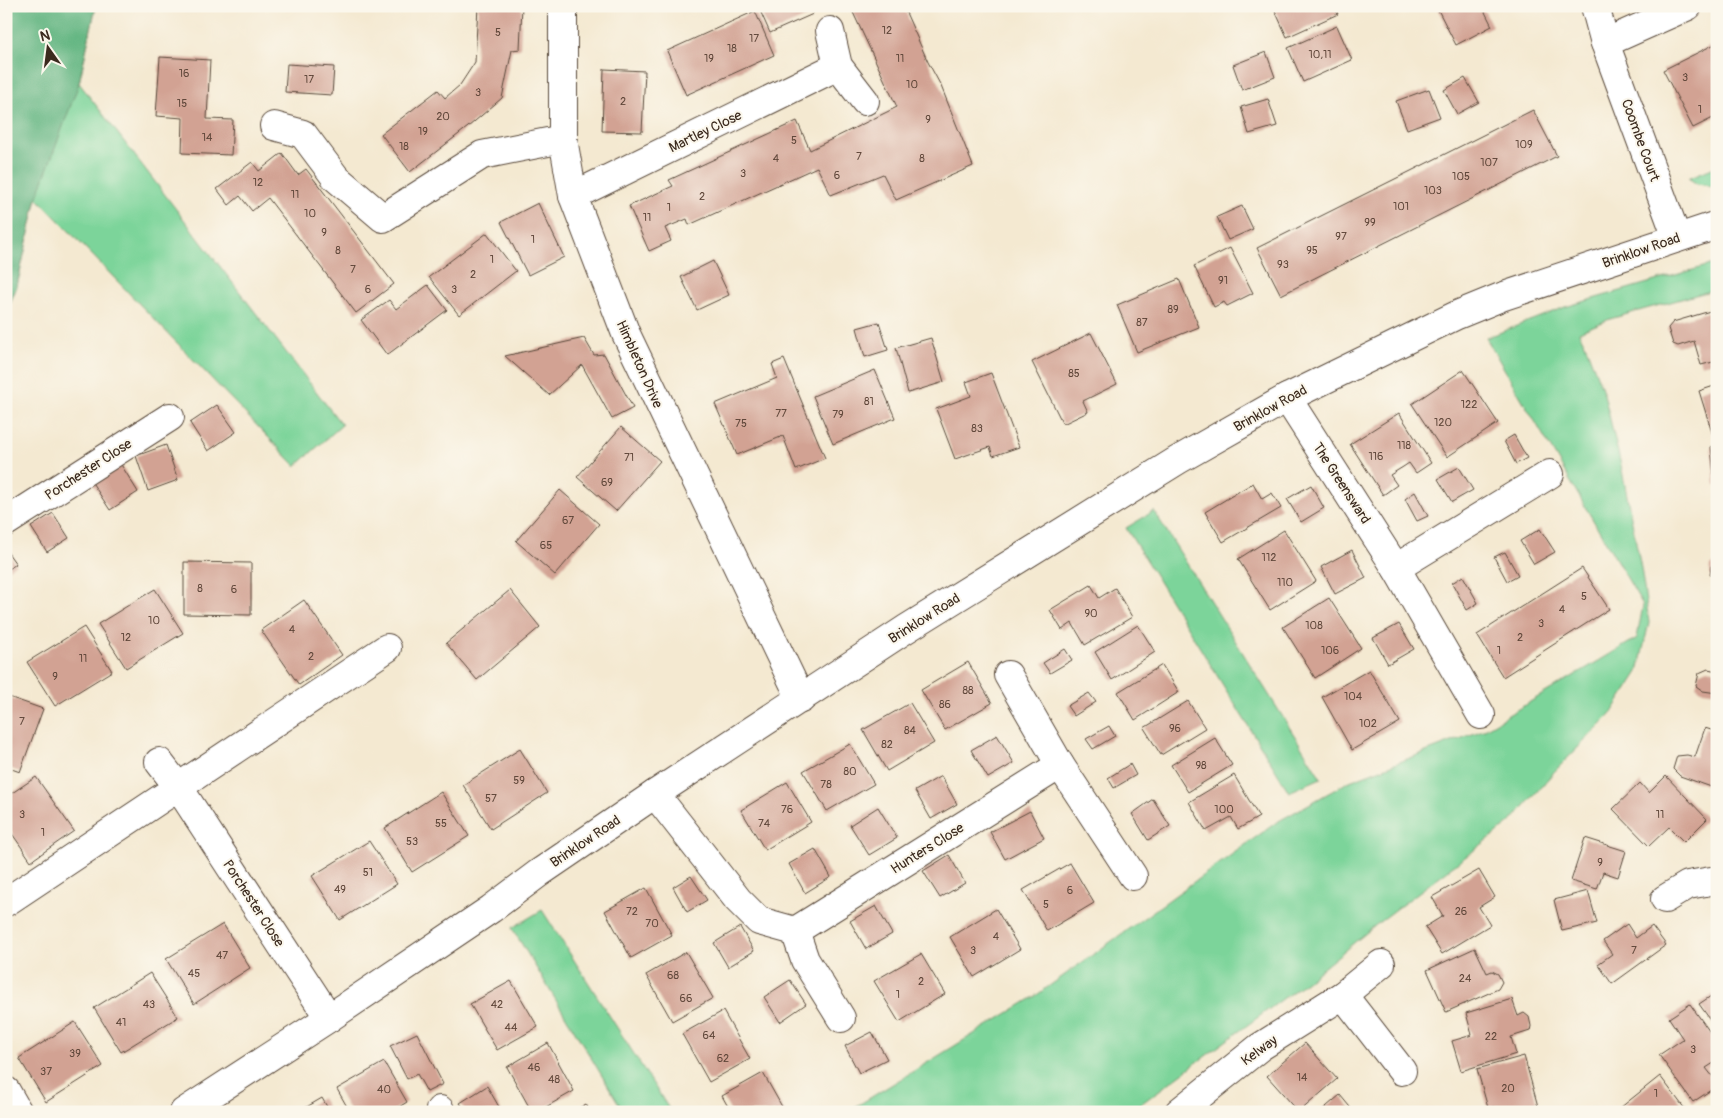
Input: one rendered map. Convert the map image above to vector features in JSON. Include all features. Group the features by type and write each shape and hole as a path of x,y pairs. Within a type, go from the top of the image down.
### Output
{"street":[{"name":"Himbleton Drive","path":"564,6 564,139 573,196 626,334 801,699"},
{"name":"Coombe Court","path":"1595,6 1605,43 1677,238"},
{"path":"1605,43 1688,6"},
{"path":"830,30 838,66 865,101"},
{"name":"Martley Close","path":"573,196 838,66"},
{"path":"274,126 303,134 336,178 383,218 482,155 564,139"},
{"name":"Brinklow Road","path":"184,1112 329,1018 655,794 906,629 1178,460 1287,398 1457,315 1501,297 1717,225"},
{"name":"The Greensward","path":"1287,398 1396,568 1481,715"},
{"name":"Porchester Close","path":"6,522 170,417"},
{"path":"1396,568 1550,474"},
{"path":"6,902 387,648"},
{"path":"1008,675 1060,765 1133,876"},
{"name":"Porchester Close","path":"159,762 179,788 329,1018"},
{"name":"Hunters Close","path":"795,931 1060,765"},
{"path":"655,794 738,900 760,921 795,931 805,960 841,1018"},
{"path":"1665,899 1688,885 1715,884"},
{"name":"Kelway","path":"1179,1112 1260,1047 1344,995 1381,964"},
{"path":"1344,995 1402,1071"},
{"path":"6,1091 18,1112"}],"green space":[{"path":"12,6 96,6 79,83 342,425 296,466 37,198 17,286 6,313 6,51"},
{"path":"12,6 96,6 79,83 37,197 17,286 6,313 6,51"},
{"path":"1717,166 1717,187 1697,184 1688,178"},
{"path":"1717,263 1717,289 1610,319 1579,332 1604,394 1621,465 1641,568 1649,622 1638,672 1611,714 1553,773 1510,823 1382,920 1307,981 1130,1112 847,1112 1034,997 1277,822 1350,781 1483,730 1637,638 1643,605 1486,338 1565,307"},
{"path":"1154,511 1321,778 1289,792 1126,528"},
{"path":"542,910 671,1112 624,1112 512,928"}],"building":[{"path":"478,6 522,6 520,49 512,50 502,98 410,172 381,134 438,90 445,98 460,85 475,62"},
{"path":"758,6 809,6 813,14 770,33"},
{"path":"850,6 903,6 941,86 973,166 896,200 883,174 831,195 817,167 689,225 687,219 665,228 671,241 649,251 629,206 673,186 669,180 797,121 810,150 897,107"},
{"path":"1273,6 1334,6 1338,14 1287,37"},
{"path":"1436,6 1482,6 1492,26 1456,45"},
{"path":"755,11 774,55 686,95 667,51"},
{"path":"1337,26 1352,60 1303,82 1288,48"},
{"path":"1717,43 1717,116 1693,128 1663,70"},
{"path":"1266,52 1275,77 1242,90 1233,65"},
{"path":"160,57 210,60 207,119 233,120 231,155 182,153 183,118 156,116"},
{"path":"287,64 334,67 332,95 285,92"},
{"path":"604,69 645,71 642,132 602,131"},
{"path":"1465,78 1479,102 1457,114 1444,90"},
{"path":"1429,89 1440,117 1407,129 1396,101"},
{"path":"1268,99 1277,126 1249,134 1241,107"},
{"path":"1533,110 1557,156 1281,295 1257,248"},
{"path":"282,153 298,175 306,169 394,284 356,313 268,198 252,211 240,196 229,205 217,189 252,162 259,171"},
{"path":"538,203 564,257 528,275 501,222"},
{"path":"1242,206 1253,229 1228,240 1217,217"},
{"path":"487,233 516,271 459,315 429,277"},
{"path":"1230,248 1253,293 1227,306 1224,302 1214,307 1194,266"},
{"path":"713,261 729,295 697,310 681,277"},
{"path":"1179,279 1199,327 1137,352 1117,305"},
{"path":"428,285 447,310 387,355 361,320 389,300 396,309"},
{"path":"1717,309 1717,361 1701,365 1694,341 1678,346 1673,344 1668,328 1673,322"},
{"path":"879,322 888,350 865,357 857,328"},
{"path":"1091,333 1117,384 1083,401 1088,412 1063,424 1032,362"},
{"path":"584,338 594,355 604,354 633,408 612,419 582,365 549,395 505,356"},
{"path":"931,338 944,382 908,393 896,348"},
{"path":"784,359 825,458 796,470 783,436 737,455 715,404 777,378 772,364"},
{"path":"875,370 895,418 833,444 813,396"},
{"path":"1463,370 1498,423 1447,457 1412,404"},
{"path":"991,373 1019,447 993,456 990,447 955,459 936,409 971,396 966,382"},
{"path":"1717,385 1717,438 1714,439 1699,391"},
{"path":"217,405 236,432 208,451 190,423"},
{"path":"1399,413 1431,463 1416,473 1409,463 1390,475 1397,485 1383,495 1350,444"},
{"path":"621,427 660,461 616,511 577,477"},
{"path":"1514,435 1527,458 1516,464 1504,441"},
{"path":"166,445 178,480 148,491 136,456"},
{"path":"1711,446 1717,446 1717,485 1715,485"},
{"path":"120,463 138,492 110,510 91,481"},
{"path":"1459,467 1473,490 1452,502 1438,479"},
{"path":"1253,483 1262,499 1272,493 1281,508 1223,542 1205,512"},
{"path":"1311,485 1324,508 1301,522 1287,499"},
{"path":"560,490 599,524 555,575 516,541"},
{"path":"1415,492 1428,516 1417,521 1405,499"},
{"path":"53,513 69,538 47,552 31,527"},
{"path":"1540,529 1555,552 1534,564 1520,541"},
{"path":"1284,530 1316,581 1270,610 1238,559"},
{"path":"6,550 16,564 6,571"},
{"path":"1352,550 1366,578 1335,594 1321,567"},
{"path":"1505,552 1518,575 1507,581 1494,557"},
{"path":"1717,561 1717,580 1715,580 1710,575 1711,566"},
{"path":"184,562 251,563 251,615 184,614"},
{"path":"1582,568 1609,609 1503,677 1477,635"},
{"path":"1463,576 1478,603 1467,610 1452,583"},
{"path":"1091,585 1099,598 1115,588 1132,617 1085,645 1072,623 1062,630 1050,610"},
{"path":"155,589 183,633 126,668 98,624"},
{"path":"510,590 540,627 477,680 446,643"},
{"path":"1329,598 1361,648 1315,678 1283,627"},
{"path":"304,600 342,655 299,685 261,630"},
{"path":"1399,624 1414,649 1388,664 1373,638"},
{"path":"1138,625 1155,652 1112,680 1095,652"},
{"path":"84,627 112,671 55,706 27,662"},
{"path":"1065,649 1072,660 1050,673 1043,663"},
{"path":"968,662 992,703 945,730 921,690"},
{"path":"1162,665 1179,692 1135,720 1118,692"},
{"path":"1708,669 1717,671 1717,693 1703,691 1696,686 1699,673"},
{"path":"1369,670 1400,722 1352,750 1322,697"},
{"path":"1089,693 1096,702 1074,716 1067,706"},
{"path":"6,696 43,709 20,772 6,767"},
{"path":"1188,701 1205,728 1161,755 1144,728"},
{"path":"910,703 934,743 887,771 863,730"},
{"path":"1717,706 1717,722 1713,721"},
{"path":"1109,726 1115,736 1093,749 1086,739"},
{"path":"1705,728 1717,732 1717,789 1680,776 1673,769 1677,756 1687,755 1695,757"},
{"path":"997,735 1014,763 988,778 971,750"},
{"path":"1215,738 1232,765 1188,792 1171,765"},
{"path":"850,744 874,784 827,811 803,771"},
{"path":"520,749 547,793 491,829 463,785"},
{"path":"1130,764 1136,775 1114,788 1108,778"},
{"path":"1234,775 1259,817 1238,829 1231,817 1206,831 1189,802"},
{"path":"941,776 957,804 931,819 915,791"},
{"path":"1666,776 1707,819 1684,842 1669,827 1649,846 1613,809 1640,783 1649,793"},
{"path":"36,777 74,831 31,861 6,825 6,797"},
{"path":"787,782 811,822 765,850 741,810"},
{"path":"441,792 469,836 412,872 385,828"},
{"path":"1153,799 1170,826 1148,840 1132,814"},
{"path":"878,807 897,838 869,855 850,825"},
{"path":"1030,811 1044,838 1005,859 990,832"},
{"path":"1585,838 1626,851 1618,877 1603,872 1597,889 1571,881"},
{"path":"369,841 397,884 340,920 312,876"},
{"path":"815,849 831,877 805,893 789,864"},
{"path":"949,855 965,883 940,898 923,871"},
{"path":"1070,863 1094,903 1047,931 1023,890"},
{"path":"1479,870 1495,897 1479,907 1490,925 1442,954 1425,927 1443,916 1432,897"},
{"path":"691,876 707,900 687,912 673,887"},
{"path":"646,888 672,935 631,958 605,911"},
{"path":"1588,891 1597,923 1562,931 1554,900"},
{"path":"876,906 892,934 866,949 850,921"},
{"path":"996,909 1020,949 974,977 950,937"},
{"path":"223,924 250,968 194,1004 166,959"},
{"path":"1627,924 1636,938 1652,926 1666,945 1612,984 1598,964 1612,954 1603,941"},
{"path":"740,927 754,951 728,967 714,943"},
{"path":"1475,948 1487,973 1492,971 1498,974 1502,982 1498,989 1446,1012 1427,970"},
{"path":"686,952 713,998 672,1021 646,975"},
{"path":"921,954 945,994 899,1022 874,981"},
{"path":"150,973 178,1017 121,1052 94,1008"},
{"path":"790,980 806,1004 780,1022 764,997"},
{"path":"511,981 538,1027 497,1050 470,1004"},
{"path":"1717,992 1717,1029 1699,1004"},
{"path":"1512,999 1518,1016 1524,1013 1529,1017 1531,1026 1530,1031 1511,1037 1516,1054 1461,1071 1452,1041 1472,1035 1466,1013"},
{"path":"1690,1004 1717,1042 1717,1061 1706,1068 1717,1082 1717,1086 1693,1102 1659,1055 1683,1039 1669,1018"},
{"path":"723,1011 750,1059 709,1082 682,1034"},
{"path":"75,1022 103,1066 46,1102 19,1058"},
{"path":"872,1032 887,1059 859,1073 845,1046"},
{"path":"417,1033 443,1084 427,1092 417,1074 407,1079 390,1046"},
{"path":"548,1043 574,1091 537,1112 532,1112 507,1067"},
{"path":"1305,1043 1337,1079 1299,1112 1267,1076"},
{"path":"1524,1056 1539,1110 1532,1112 1496,1112 1494,1107 1488,1108 1477,1069"},
{"path":"384,1062 407,1102 391,1112 350,1112 337,1089"},
{"path":"763,1073 785,1112 731,1112 722,1096"},
{"path":"1660,1076 1685,1109 1681,1112 1615,1112"},
{"path":"487,1086 502,1112 466,1112 460,1103"},
{"path":"1340,1095 1354,1112 1320,1112"},
{"path":"322,1098 330,1112 298,1112"},
{"path":"586,1104 590,1112 572,1112"}]}
